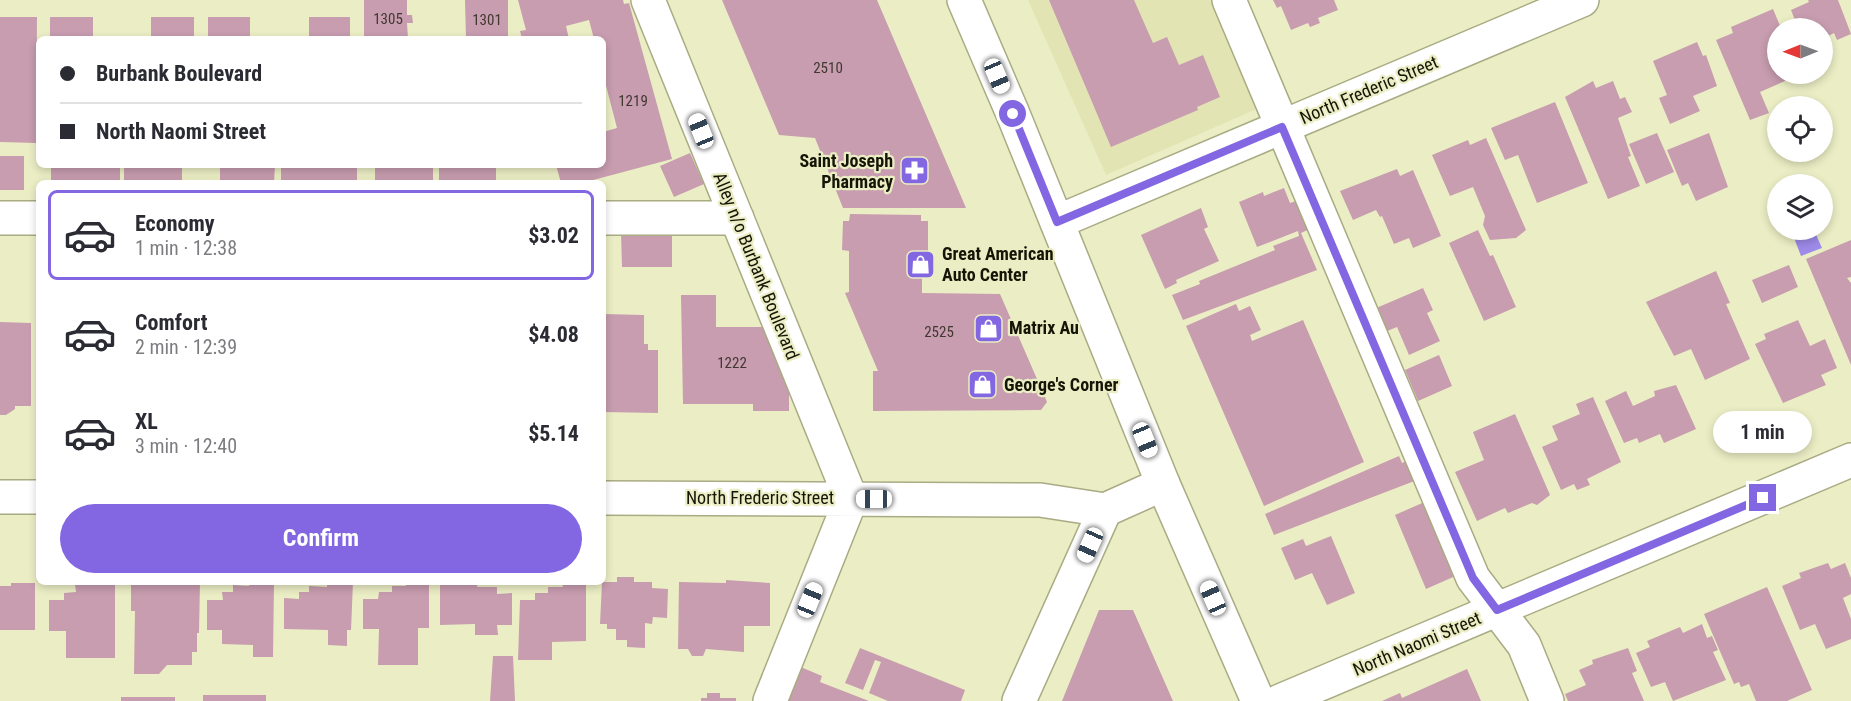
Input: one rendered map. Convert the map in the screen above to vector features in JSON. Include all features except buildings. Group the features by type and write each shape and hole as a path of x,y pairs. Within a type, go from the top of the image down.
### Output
{"street":[{"name":"Alley n/o Burbank Boulevard","path":"648,0 851,499"},
{"path":"964,0 1163,484 1258,701"},
{"path":"1229,0 1473,578 1524,645 1547,701"},
{"name":"North Frederic Street","path":"1057,222 1582,0"},
{"path":"0,218 36,218"},
{"path":"606,218 737,218"},
{"name":"North Naomi Street","path":"1280,701 1851,460"},
{"path":"1019,701 1105,510 1163,484"},
{"path":"0,497 36,497"},
{"name":"North Frederic Street","path":"606,498 1040,500 1105,510"},
{"path":"770,701 851,499"}],"shaded area":[{"path":"1028,0 1214,0 1259,108 1106,175"},
{"path":"1795,240 1818,240 1822,248 1801,256"}],"place":[{"name":"Saint Joseph Pharmacy","path":"914,171"},
{"name":"Great American Auto Center","path":"921,264"},
{"name":"Matrix Au","path":"988,328"},
{"name":"George's Corner","path":"983,385"}],"route":[{"path":"1013,114 1057,222 1282,127 1473,578 1497,610 1763,498"}]}
